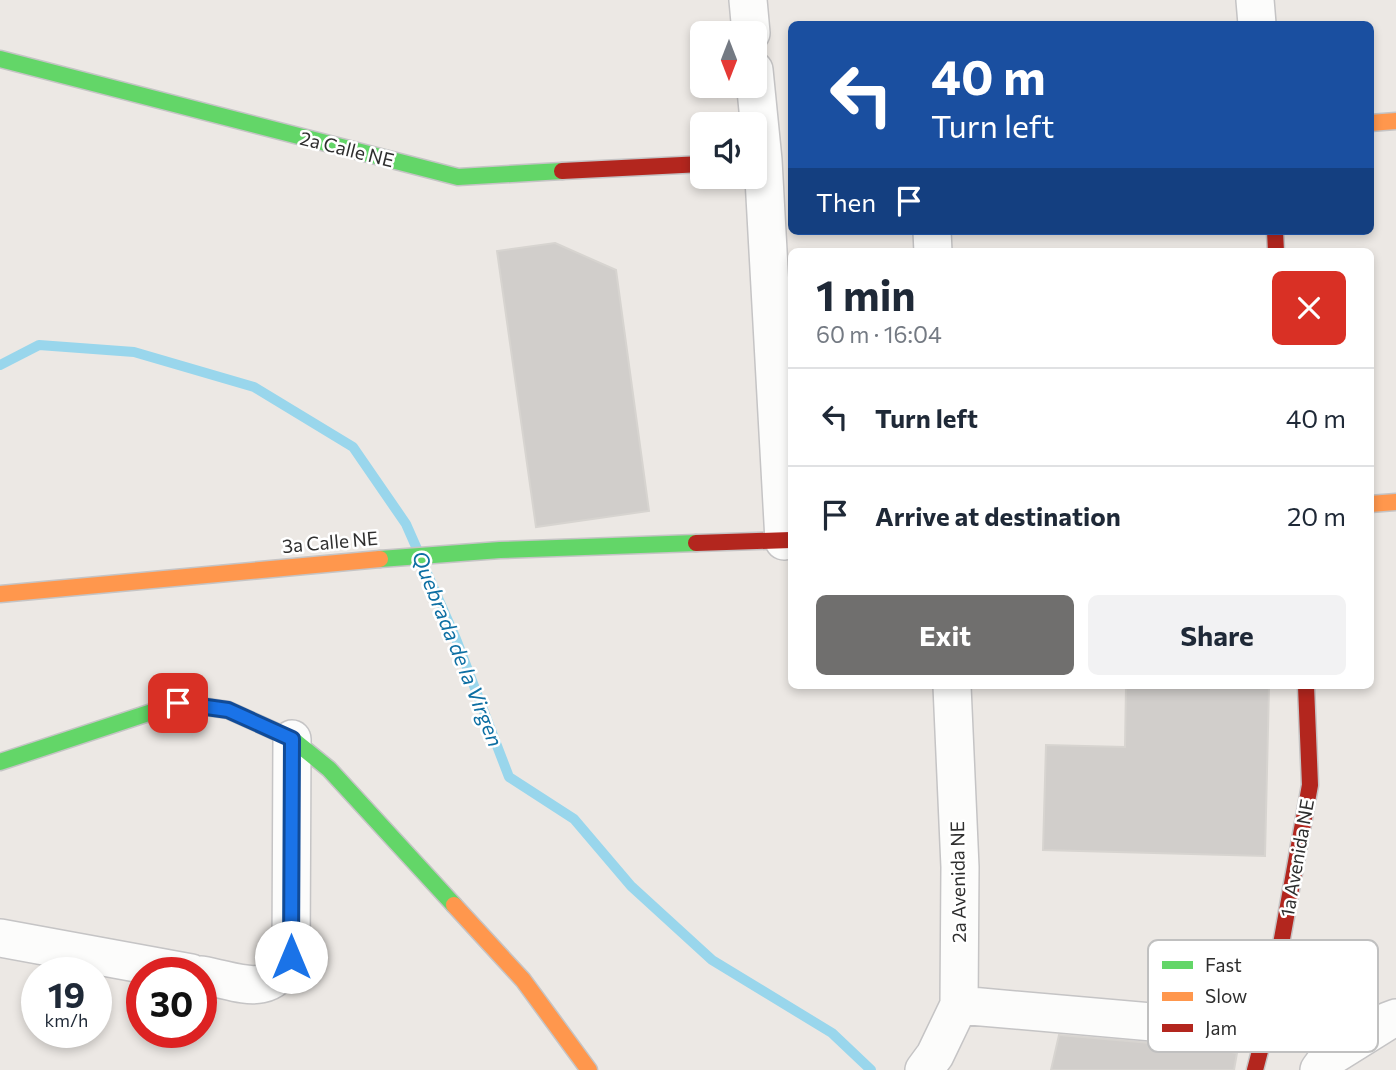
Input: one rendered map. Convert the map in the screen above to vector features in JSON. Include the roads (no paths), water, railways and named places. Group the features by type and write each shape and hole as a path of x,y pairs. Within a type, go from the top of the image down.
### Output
{"street":[{"path":"748,0 750,21"},
{"path":"1255,0 1257,21"},
{"name":"2a Calle NE","path":"0,60 457,177 690,165"},
{"path":"759,98 769,160 788,540"},
{"path":"1374,123 1396,121"},
{"path":"1374,505 1396,502"},
{"name":"3a Calle NE","path":"0,594 398,556 788,540"},
{"name":"2a Avenida NE","path":"930,1063 959,1005 960,867 953,689"},
{"name":"1a Avenida NE","path":"1282,940 1310,785 1306,689"},
{"path":"0,762 178,703 228,710 292,739 329,769 523,979 589,1070"},
{"path":"217,978 261,986 274,981 291,957 292,739"},
{"path":"0,938 126,961"},
{"path":"959,1005 1148,1022"},
{"path":"1378,1027 1396,1018"},
{"name":"1a Avenida NE","path":"1255,1070 1260,1052"},
{"path":"1319,1070 1327,1059 1338,1052"}],"waterway":[{"name":"Quebrada de la Virgen","path":"0,365 39,345 134,352 254,387 353,447 406,524 417,549"},
{"name":"Quebrada de la Virgen","path":"423,564 456,639 509,777 574,819 631,886 712,960 832,1033 871,1070"}]}
